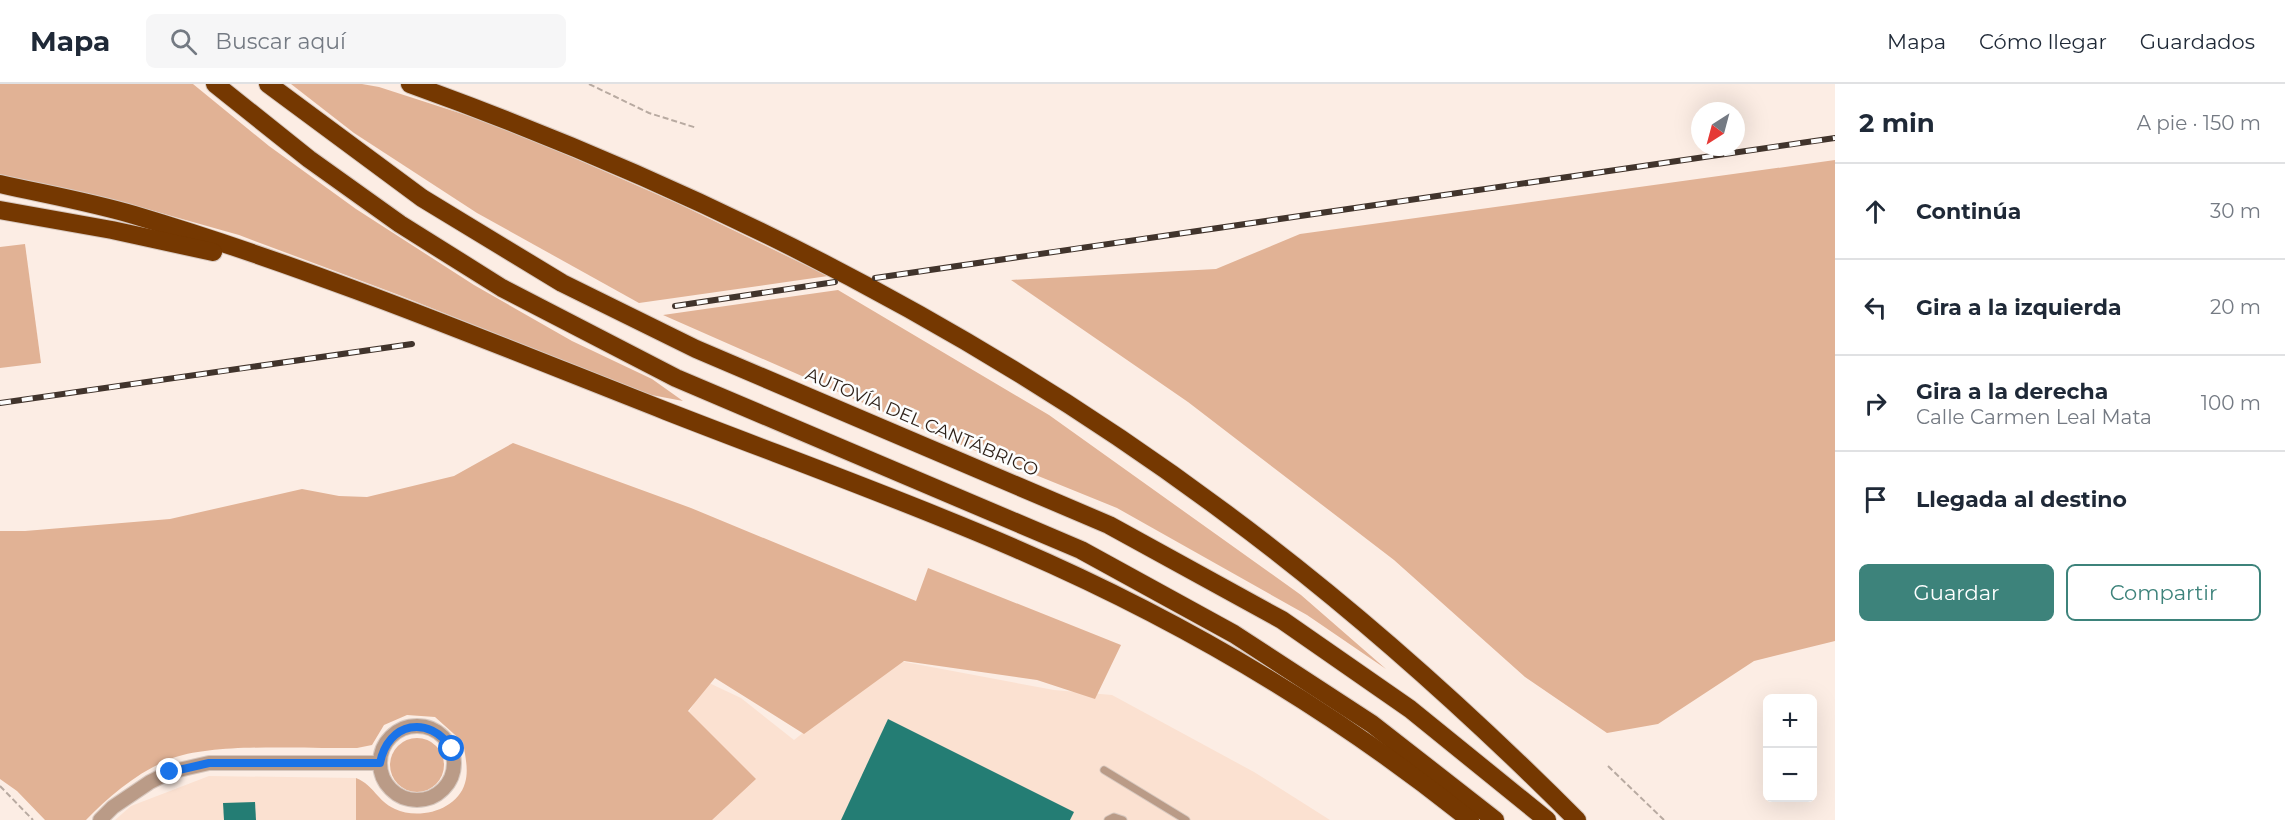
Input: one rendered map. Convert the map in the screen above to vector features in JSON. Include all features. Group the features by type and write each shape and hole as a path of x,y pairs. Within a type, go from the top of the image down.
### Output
{"highway":[{"path":"216,84 309,159 391,218 502,288 676,378 927,482 1081,550 1234,633 1372,724 1495,820"},
{"name":"AUTOVÍA DEL CANTÁBRICO","path":"268,84 422,198 562,283 696,349 1109,525 1282,620 1410,709 1547,820"},
{"path":"410,84 588,152 697,201 805,252 964,340 1109,432 1225,512 1371,629 1495,739 1577,820"},
{"path":"0,184 132,214 287,266 451,326 1013,547 1159,617 1299,697 1432,789 1470,820"},
{"path":"0,210 112,230 287,266"}],"street":[{"path":"423,726 445,738 452,749 454,761 453,773 440,792 418,800 406,799 387,785 380,763 389,739 410,727 423,726"},
{"path":"100,820 113,807 150,782 170,772 209,763 380,763"}],"lane":[{"path":"1104,770 1186,820"},
{"path":"1108,820 1114,817 1123,820"}],"path":[{"path":"589,84 649,113 697,128"},
{"path":"1608,766 1664,820"},
{"path":"0,786 33,820"}],"shaded area":[{"path":"0,84 193,84 269,146 356,209 474,285 572,341 652,379 683,401 646,394 399,295 239,235 111,199 0,175"},
{"path":"291,84 362,84 379,87 506,128 679,204 828,276 639,303 477,213 354,133"},
{"path":"1835,160 1835,641 1754,661 1658,724 1607,733 1525,677 1394,560 1188,402 1011,280 1216,269 1300,234"},
{"path":"25,244 41,363 0,368 0,247"},
{"path":"838,290 1049,415 1301,595 1386,669 1307,615 1117,508 927,431 663,315"},
{"path":"513,443 691,508 916,601 928,568 1121,645 1095,699 1037,680 904,661 804,734 715,678 688,711 756,779 712,820 356,820 356,778 395,809 415,814 436,811 461,793 467,773 463,742 435,717 407,715 384,725 372,745 357,748 236,748 211,750 170,759 125,785 86,820 45,820 17,791 0,779 0,531 170,519 302,489 339,496 367,497 454,476"},
{"path":"894,660 1054,690 1112,695 1254,772 1330,820 712,820 684,720 707,682 741,698 794,740"},
{"path":"417,738 427,740 436,746 442,755 444,765 442,775 436,784 427,790 417,792 407,790 398,784 392,775 390,765 392,755 398,746 407,740"},
{"path":"209,776 356,778 356,820 115,820 131,806"}],"building":[{"path":"888,719 1074,812 1070,820 841,820"},
{"path":"255,802 256,820 224,820 223,803"}],"railway":[{"path":"875,278 1835,138"},
{"path":"675,306 835,282"},
{"path":"0,403 412,344"}],"route":[{"path":"170,772 209,763 380,763 382,750 389,739 398,731 410,727 423,726 435,730 445,738 452,749"}]}
